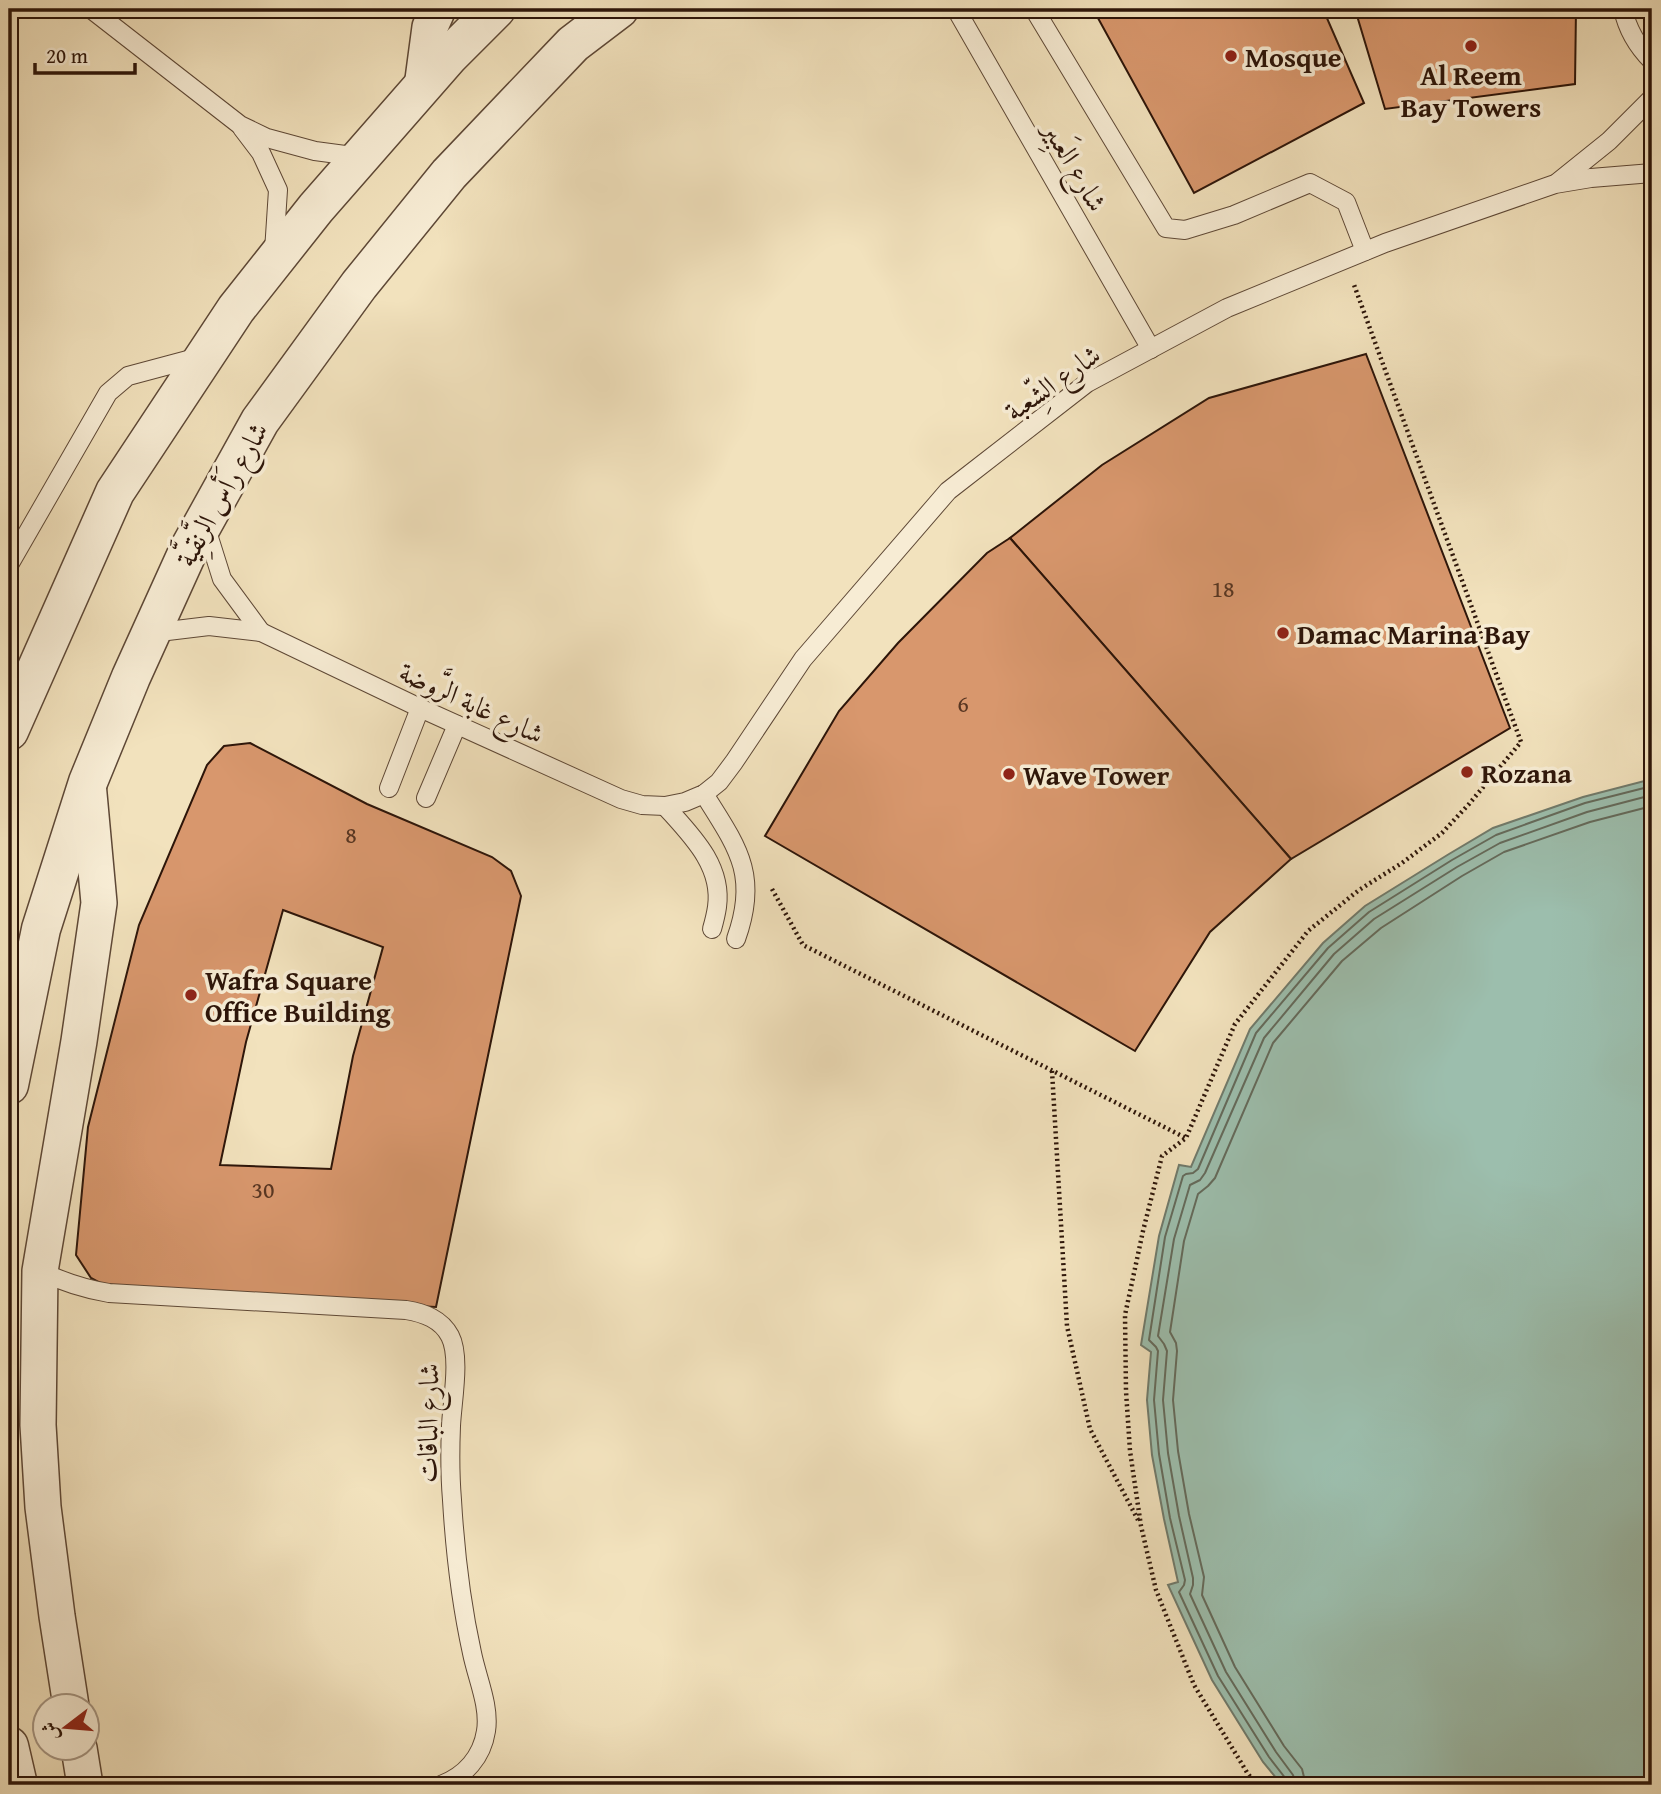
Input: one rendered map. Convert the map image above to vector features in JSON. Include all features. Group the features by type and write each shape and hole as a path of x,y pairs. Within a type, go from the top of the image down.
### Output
{"street":[{"path":"422,87 430,27 438,9"},
{"path":"9,731 115,492 236,309 316,208 449,56 496,9"},
{"name":"شارع رَأس الرَّنقِيَّة","path":"9,1085 41,929 88,782 188,549 260,421 351,296 449,174 573,44 619,9"},
{"path":"69,1692 43,1507 38,1425 40,1271 99,903 88,782"},
{"path":"9,1746 18,1785"},
{"path":"81,1762 85,1785"}],"lane":[{"path":"91,9 240,125 267,138 314,151 360,158"},
{"name":"شارع العَبِير","path":"956,9 1151,349"},
{"path":"1034,9 1166,229 1185,230 1234,215 1310,183 1346,202 1365,251"},
{"path":"1623,9 1635,40 1652,61"},
{"name":"شارع الشِّعبة","path":"1555,184 1609,141 1652,98"},
{"path":"240,125 261,153 278,190 274,261"},
{"name":"شارع الشِّعبة","path":"704,794 719,782 734,762 803,659 948,491 1087,383 1227,308 1365,251 1555,184 1652,173"},
{"path":"9,565 107,393 128,376 205,356"},
{"name":"شارع غابة الرَّوضة","path":"204,521 222,579 261,632"},
{"name":"شارع غابة الرَّوضة","path":"151,633 209,626 261,632 621,799 642,805 664,806 685,802 704,794"},
{"path":"388,788 421,708"},
{"path":"426,798 457,725"},
{"path":"704,794 731,836 746,876 747,897 736,939"},
{"path":"664,806 708,858 717,881 718,905 712,929"},
{"name":"شارع الباقات","path":"40,1271 73,1285 108,1293 406,1310 424,1313 439,1322 450,1336 455,1353 451,1427 454,1541 461,1597 486,1708 487,1729 481,1750 470,1768 453,1781 441,1785"}],"path":[{"path":"1257,1785 1194,1685 1156,1590 1141,1526 1130,1451 1125,1315 1143,1231 1162,1156 1186,1138 1235,1024 1308,931 1359,890 1442,833 1521,742 1345,259"},
{"path":"769,883 803,944 1186,1138"},
{"path":"1052,1070 1067,1326 1090,1429 1141,1526"}],"water":[{"path":"1652,779 1652,1785 1282,1785 1263,1762 1212,1680 1168,1585 1178,1582 1152,1455 1147,1400 1151,1352 1141,1345 1159,1236 1179,1165 1191,1167 1250,1029 1323,943 1365,906 1493,828 1583,797"}],"building":[{"name":"Mosque","path":"1093,9 1323,9 1364,103 1194,193"},
{"name":"Al Reem Bay Towers","path":"1355,9 1576,9 1575,84 1385,109"},
{"name":"Damac Marina Bay","path":"1366,354 1510,728 1291,859 1010,538 1102,465 1209,398"},
{"name":"Wave Tower","path":"1010,538 1291,859 1210,932 1135,1051 765,836 839,711 898,643 987,553"},
{"name":"Wafra Square Office Building","path":"250,743 367,804 492,857 511,871 521,896 436,1307 113,1290 91,1278 76,1255 88,1127 139,925 207,765 224,746","holes":["283,910 383,947 353,1056 331,1169 220,1165 246,1042"]}],"place":[{"name":"Al Reem Bay Towers","path":"1471,46"},
{"name":"Mosque","path":"1231,56"},
{"name":"Damac Marina Bay","path":"1283,633"},
{"name":"Rozana","path":"1467,772"},
{"name":"Wave Tower","path":"1009,774"},
{"name":"Wafra Square Office Building","path":"191,995"}]}
